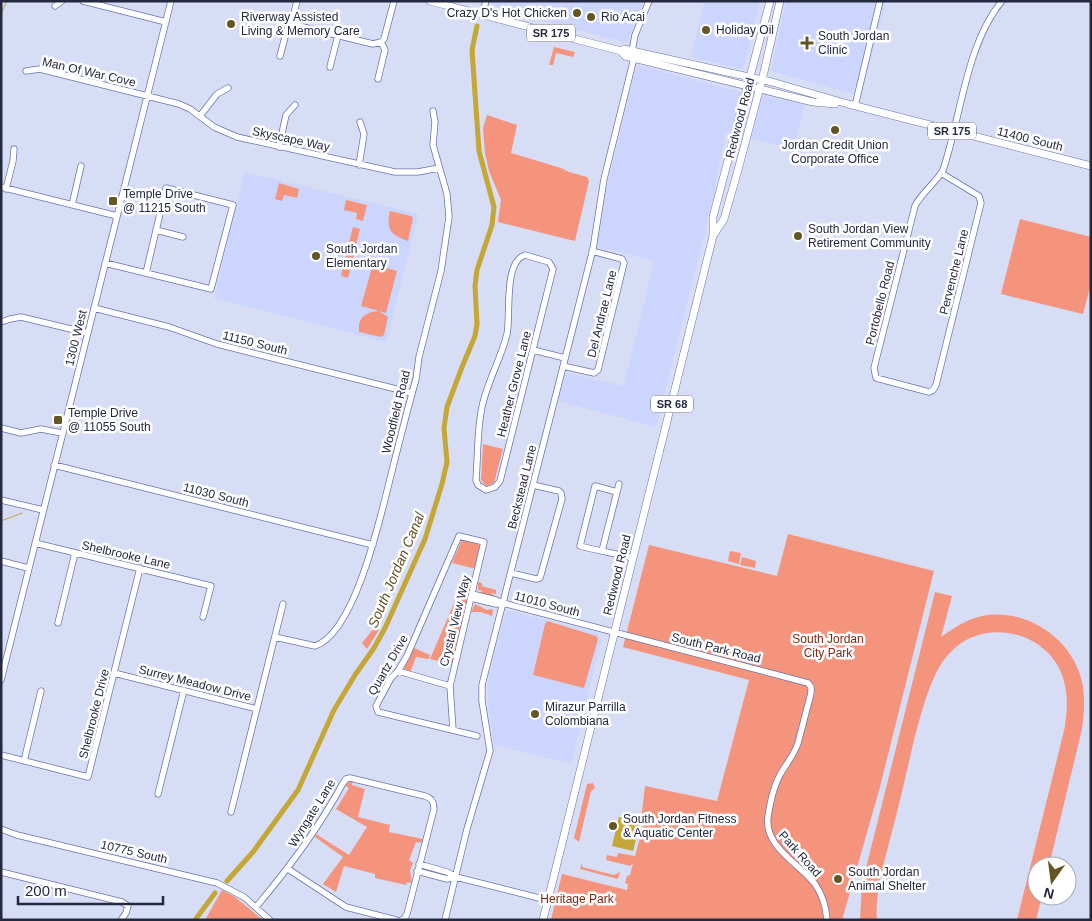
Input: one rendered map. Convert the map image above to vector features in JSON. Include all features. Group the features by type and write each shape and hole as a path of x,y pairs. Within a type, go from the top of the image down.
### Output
{"main road":[{"name":"11400 South","path":"430,1 621,51 625,56 633,54 762,80 851,105 1091,166"},
{"name":"Redwood Road","path":"542,920 713,236 714,217 770,1"},
{"name":"Redwood Road","path":"713,236 724,219 762,80 780,1"},
{"name":"11400 South","path":"633,54 759,90 813,102 851,105"}],"street":[{"path":"55,6 62,1"},
{"path":"84,1 166,22"},
{"name":"1300 West","path":"1,680 171,1"},
{"path":"297,1 293,17 299,26 372,44 381,42 384,39 394,1"},
{"path":"482,14 486,1"},
{"name":"Beckstead Lane","path":"445,920 469,822 490,751 482,701 482,685 592,251 604,179 633,54 635,35 650,1"},
{"path":"851,105 880,1"},
{"name":"Portobello Road","path":"929,392 876,378 874,371 915,206 923,192 942,173 977,46 995,10 1002,1"},
{"path":"280,56 288,26 294,21"},
{"path":"330,68 338,35"},
{"path":"378,79 385,50 381,42"},
{"name":"Man Of War Cove","path":"26,71 40,69 147,96"},
{"path":"200,116 216,94 228,88"},
{"name":"Skyscape Way","path":"147,96 179,104 200,116 214,127 237,137 384,170 408,173 440,168"},
{"path":"279,147 286,115 295,105"},
{"name":"Woodfield Road","path":"274,636 315,646 329,636 343,619 373,545 441,272 448,228 449,205 434,145 435,122 433,111"},
{"path":"359,165 364,134 360,122"},
{"path":"14,149 13,162 4,188 117,216"},
{"path":"72,205 81,166"},
{"name":"Pervenche Lane","path":"929,392 936,385 981,203 979,196 942,173"},
{"path":"105,262 146,273 211,289 233,205 166,188 146,273"},
{"path":"156,230 182,236"},
{"name":"Del Andrae Lane","path":"563,366 594,373 598,370 624,263 622,259 592,251"},
{"name":"Heather Grove Lane","path":"522,256 549,262 553,269 533,350 500,481 495,487 490,489 481,488 477,484 482,408 507,333 509,283 516,262 522,256"},
{"name":"11150 South","path":"94,308 169,328 217,344 412,393"},
{"path":"1,322 10,318 21,317 87,333"},
{"path":"533,350 565,358"},
{"path":"1,428 21,433 42,429 62,433"},
{"name":"11030 South","path":"54,465 373,545"},
{"path":"602,551 619,484"},
{"path":"511,572 536,579 540,578 562,500 561,493 533,485"},
{"path":"617,492 596,486 580,546 633,558"},
{"path":"1,500 43,510"},
{"name":"Crystal View Way","path":"453,730 450,686 484,542 459,536"},
{"name":"Quartz Drive","path":"459,536 407,656 398,671 391,678 376,706 378,712 477,736"},
{"name":"Shelbrooke Lane","path":"35,543 211,586 203,617"},
{"path":"58,623 75,553"},
{"path":"1,561 28,568"},
{"name":"Shelbrooke Drive","path":"1,755 88,777 140,568"},
{"name":"11010 South","path":"472,596 496,600 614,632"},
{"name":"Surrey Meadow Drive","path":"114,673 257,709 283,604"},
{"name":"South Park Road","path":"614,632 801,680 808,683 811,687"},
{"path":"398,671 450,686"},
{"name":"Park Road","path":"811,687 796,751 777,782 768,816 768,828 773,841 815,884 826,910 828,920"},
{"path":"158,794 184,690"},
{"path":"24,761 41,691"},
{"path":"231,812 257,709"},
{"name":"Wyngate Lane","path":"256,907 288,869 327,812 346,779 357,779 430,798 434,803 434,809 419,864"},
{"name":"10775 South","path":"1,829 17,835 218,883 238,893 270,920"},
{"path":"401,920 407,914 419,864 447,872 456,877 547,900"},
{"path":"288,869 346,907 396,920"},
{"path":"1,872 118,900 128,906 121,920"},
{"path":"418,872 447,879 456,877"}],"shaded area":[{"path":"495,1 644,1 628,42 623,42 494,8"},
{"path":"705,1 760,1 743,69 691,57"},
{"path":"786,1 886,1 861,96 771,71"},
{"path":"637,65 728,89 805,104 794,149 726,133 714,195 656,427 558,401 565,374 567,373 624,386 654,261 597,246 605,195"},
{"name":"South Jordan Elementary","path":"245,172 418,214 386,342 214,298"},
{"path":"509,611 599,635 601,640 571,764 494,745 488,703 488,681 505,614"},
{"path":"619,817 640,823 633,851 612,846"}],"green space":[{"path":"554,47 575,52 573,57 556,53 553,65 549,65"},
{"path":"487,115 517,125 511,153 587,177 589,181 575,241 498,222 501,200 489,171 485,153 483,128"},
{"path":"279,183 299,189 297,198 284,195 282,201 275,199"},
{"path":"346,200 367,205 363,221 356,219 357,213 344,210"},
{"path":"390,211 413,218 408,241 393,234 389,227"},
{"path":"1020,219 1091,237 1091,284 1083,314 1001,294"},
{"path":"353,227 360,229 355,249 348,247"},
{"path":"348,247 355,250 352,263 344,261"},
{"path":"344,262 352,264 348,278 341,276"},
{"path":"373,264 397,271 386,313 361,306"},
{"path":"379,311 388,317 384,335 381,337 359,332 359,323 363,316"},
{"path":"483,444 503,449 494,483 486,486 481,480"},
{"name":"South Jordan City Park","path":"788,534 934,571 880,787 842,920 551,920 562,874 627,890 628,884 625,883 627,876 630,875 633,863 630,866 606,860 607,855 617,857 618,853 635,856 645,820 641,819 645,786 717,801 749,680 623,647 649,545 777,576"},
{"path":"465,540 477,543 480,546 476,569 452,563 461,542"},
{"path":"730,551 741,553 739,564 728,561"},
{"path":"742,557 756,561 755,568 740,565"},
{"path":"478,582 482,583 482,586 496,590 496,594 491,593 496,597 479,593 483,591 478,590"},
{"path":"461,587 470,590 452,665 430,659"},
{"path":"935,592 952,596 941,637 976,617 999,615 1016,617 1032,622 1047,631 1071,655 1079,670 1084,697 1082,729 1051,856 1033,856 1064,731 1067,707 1065,683 1059,668 1049,654 1037,644 1023,637 1007,633 991,633 976,636 961,643 940,665 930,687 917,730 884,862 878,893 877,920 860,920 862,884"},
{"path":"475,604 487,610 492,609 492,616 481,612 471,612"},
{"path":"547,621 596,636 598,639 584,688 533,675"},
{"path":"374,628 379,630 367,649 362,643"},
{"path":"414,648 430,655 429,659 416,657 410,673 404,670"},
{"path":"353,781 352,785 365,789 358,817 390,825 389,832 423,839 421,843 416,842 409,860 413,863 410,870 412,883 407,882 406,885 375,878 375,874 344,866 336,892 323,884 343,857 315,837 316,834 349,855 367,827 336,809 349,788 344,785"},
{"path":"593,783 595,788 591,791 579,842 574,838 587,784"},
{"path":"582,862 582,867 614,875 620,872 618,879 580,869"},
{"path":"1027,880 1027,906 1040,906 1036,920 1017,920"},
{"path":"222,890 235,897 263,920 205,920"}],"waterway":[{"path":"1,14 7,1"},
{"name":"South Jordan Canal","path":"227,881 253,852 298,790 334,710 385,628 425,539 442,484 447,462 444,428 447,407 475,336 477,324 475,286 477,270 492,225 494,207 479,151 472,50 477,26"},
{"path":"1,521 22,513"},
{"name":"South Jordan Canal","path":"195,920 215,893"}],"place":[{"name":"Crazy D's Hot Chicken","path":"577,13"},
{"name":"Rio Acai","path":"591,17"},
{"name":"Riverway Assisted Living & Memory Care","path":"231,24"},
{"name":"Holiday Oil","path":"706,30"},
{"name":"South Jordan Clinic","path":"807,43"},
{"name":"Jordan Credit Union Corporate Office","path":"835,130"},
{"name":"Temple Drive @ 11215 South","path":"113,201"},
{"name":"South Jordan View Retirement Community","path":"798,236"},
{"name":"South Jordan Elementary","path":"316,256"},
{"name":"Temple Drive @ 11055 South","path":"58,420"},
{"name":"Mirazur Parrilla Colombiana","path":"535,714"},
{"name":"South Jordan Fitness & Aquatic Center","path":"613,826"},
{"name":"South Jordan Animal Shelter","path":"838,879"}],"park label":[{"name":"Heritage Park","path":"577,899"}]}
